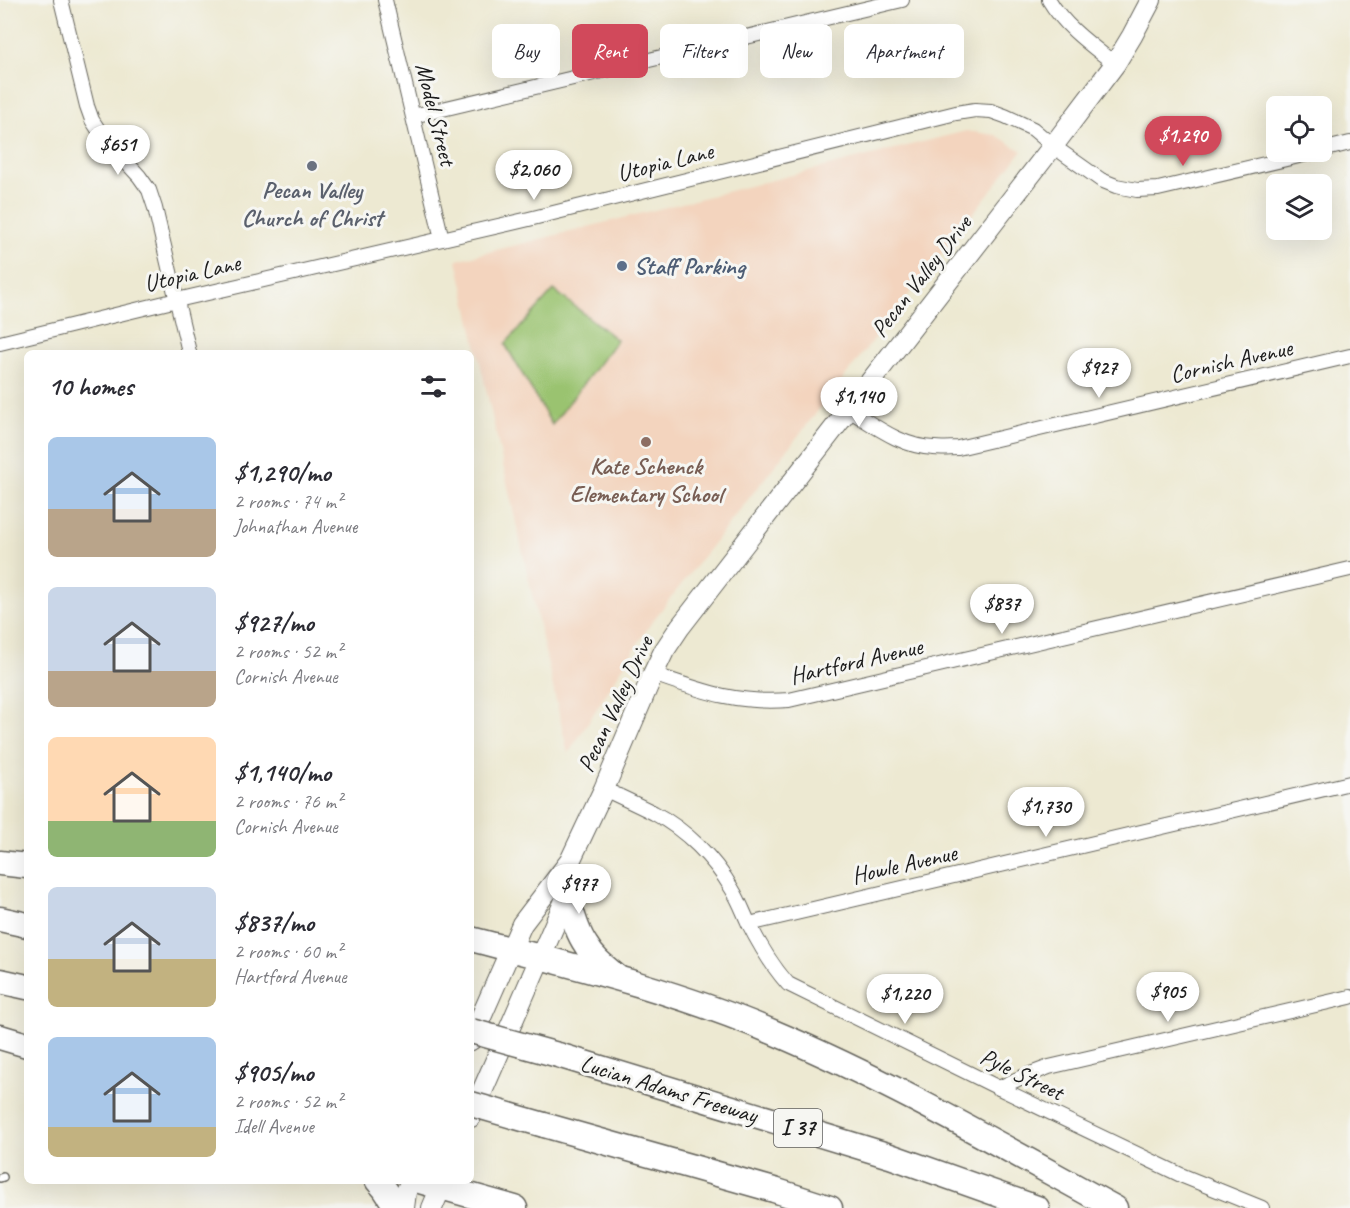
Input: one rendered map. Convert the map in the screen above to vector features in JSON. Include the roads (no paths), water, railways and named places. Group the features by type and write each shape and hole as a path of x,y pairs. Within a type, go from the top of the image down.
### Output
{"highway":[{"path":"0,863 24,866"},
{"path":"567,896 585,945 618,978"},
{"path":"0,920 24,924"},
{"path":"474,940 618,978 775,1033 877,1080 1115,1208"},
{"path":"0,981 24,986"},
{"name":"Lucian Adams Freeway","path":"474,1032 891,1156 1036,1208"},
{"path":"0,1037 24,1045"},
{"path":"474,1105 830,1208"},
{"path":"379,1184 397,1208"},
{"path":"423,1184 438,1192 515,1208"}],"main road":[{"name":"Pecan Valley Drive","path":"474,1033 522,924 570,861 664,651 680,627 1053,147 1115,64 1151,0"},
{"name":"Pecan Valley Drive","path":"474,1110 567,896 570,861"},
{"path":"404,1208 409,1184"}],"street":[{"path":"61,0 92,120 103,137 149,189 189,350"},
{"name":"Model Street","path":"385,0 442,239"},
{"path":"413,116 902,0"},
{"path":"1049,0 1075,33 1115,64"},
{"name":"Utopia Lane","path":"0,343 442,239 956,113 991,111 1005,116 1033,129 1053,147 1101,180 1137,190 1158,189 1273,162"},
{"path":"1332,148 1350,143"},
{"name":"Cornish Avenue","path":"849,410 900,440 923,447 958,448 1350,356"},
{"name":"Hartford Avenue","path":"652,674 730,698 759,701 789,700 1350,569"},
{"name":"Howle Avenue","path":"749,924 1350,783"},
{"name":"Pyle Street","path":"604,789 655,814 696,844 720,870 773,966 788,984 1184,1176 1262,1208"},
{"path":"999,1088 1049,1067 1350,997"}],"place":[{"name":"Pecan Valley Church of Christ","path":"312,166"},
{"name":"Staff Parking","path":"622,266"},
{"name":"Kate Schenck Elementary School","path":"646,442"}]}
